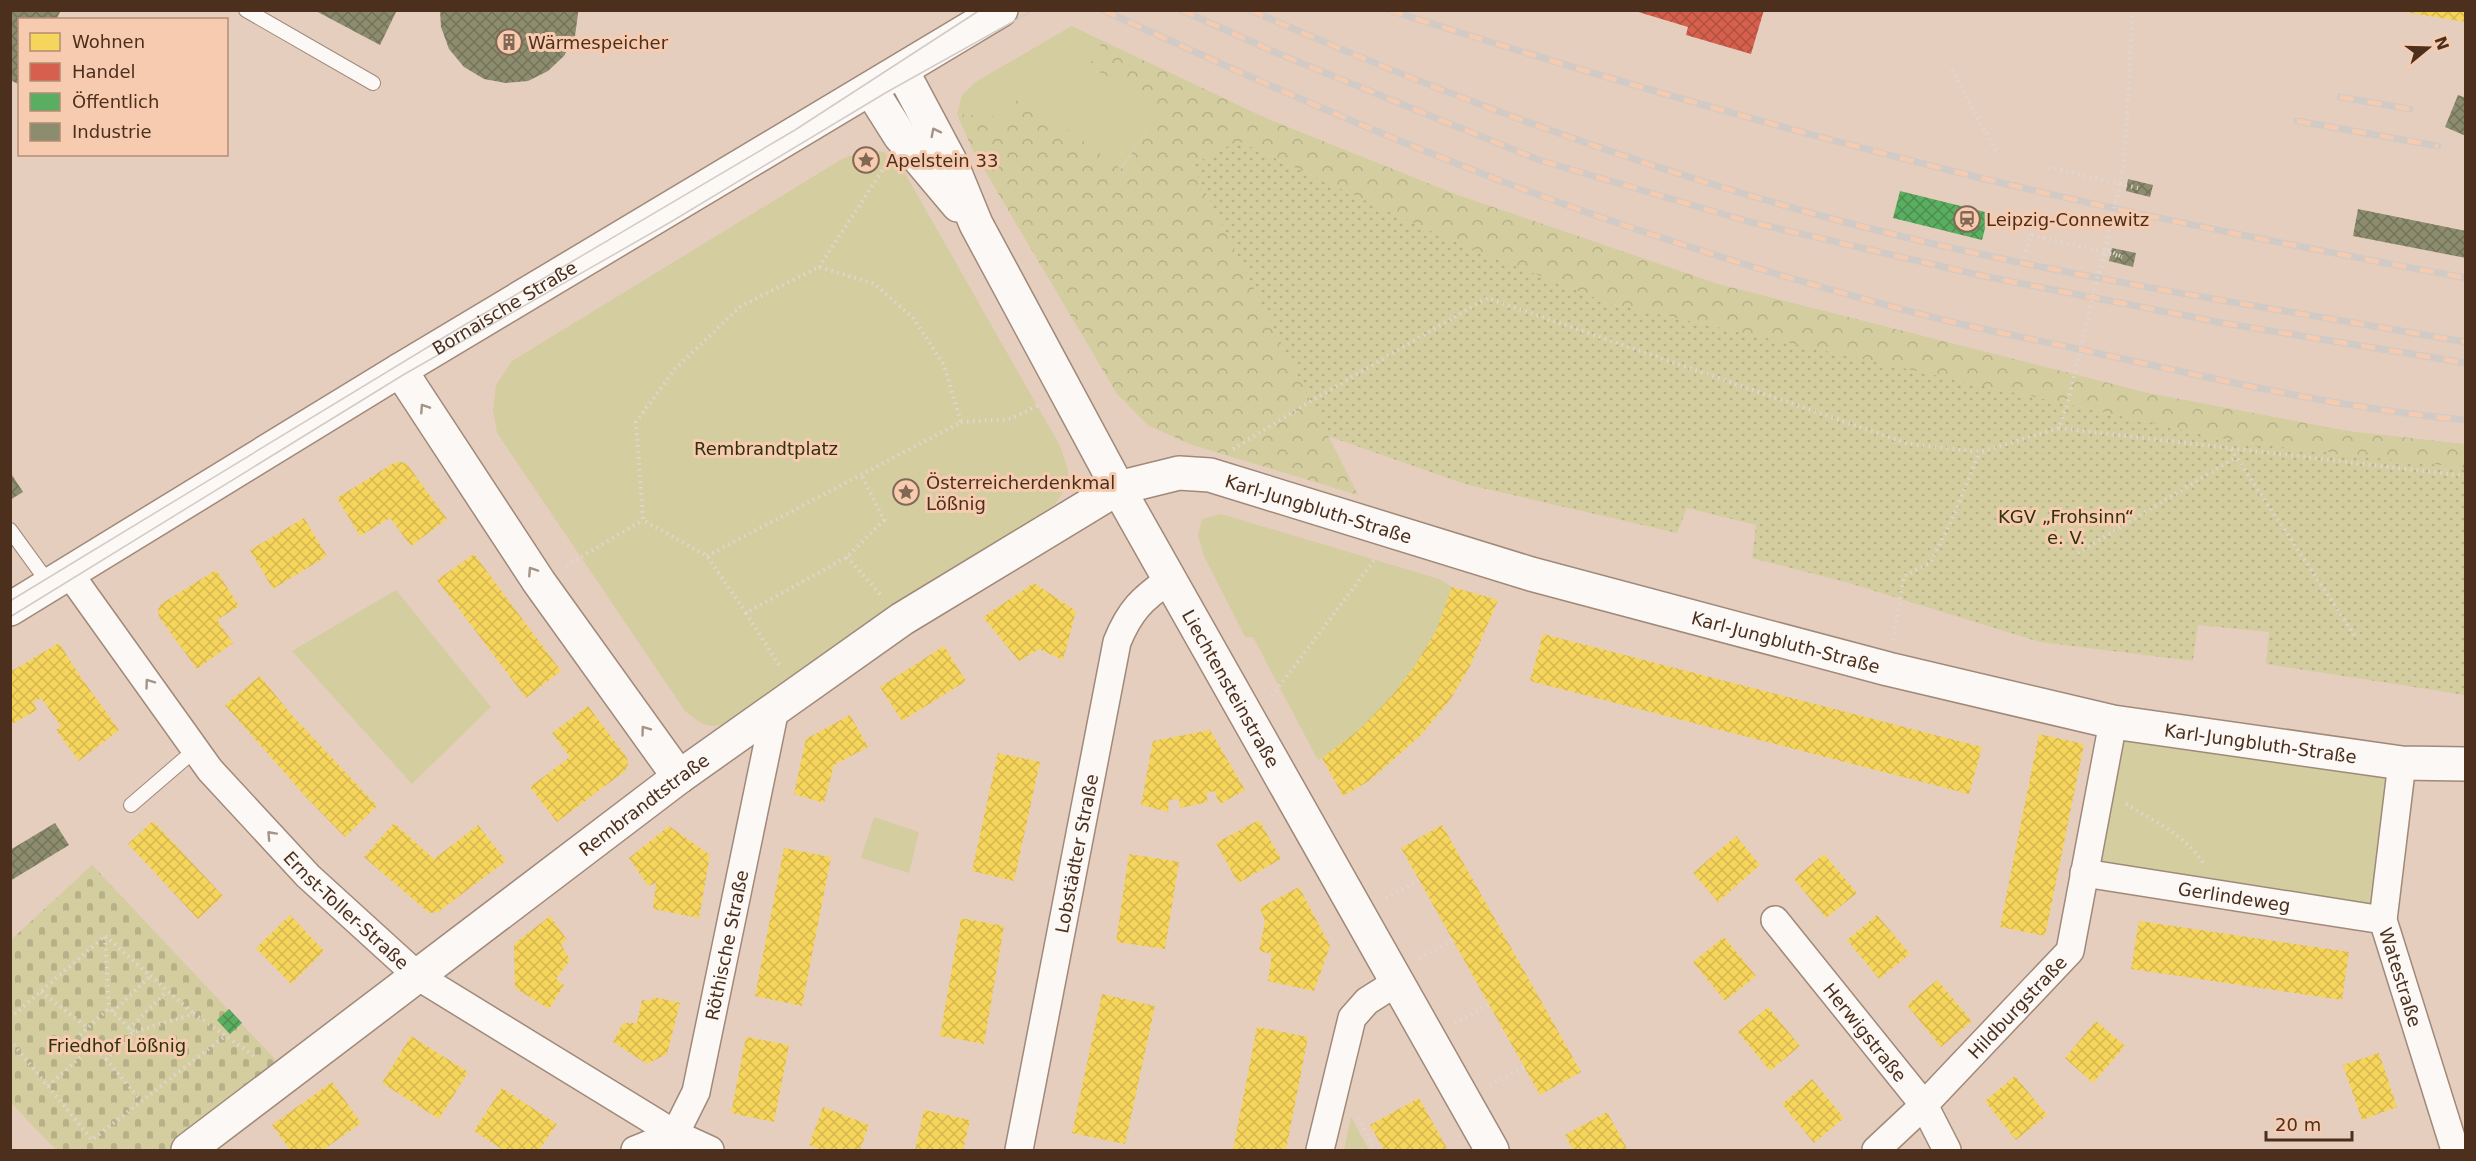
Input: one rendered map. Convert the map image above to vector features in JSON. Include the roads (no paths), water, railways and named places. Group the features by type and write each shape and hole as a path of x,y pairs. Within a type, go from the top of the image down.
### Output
{"street":[{"name":"Bornaische Straße","path":"10,609 400,370 871,90 1000,10"},
{"name":"Liechtensteinstraße","path":"902,71 951,163 976,224 1118,488 1492,1150"},
{"name":"Liechtensteinstraße","path":"871,90 900,136 949,196 976,224"},
{"path":"400,370 539,582 679,777"},
{"name":"Karl-Jungbluth-Straße","path":"1118,488 1179,473 1210,475 1531,574 1865,663 2113,722 2402,763 2466,764"},
{"name":"Rembrandtstraße","path":"188,1150 419,977 679,777 903,619 1118,488"},
{"name":"Ernst-Toller-Straße","path":"60,579 196,749 210,770 308,876 419,977 675,1134 710,1150"},
{"name":"Lobstädter Straße","path":"1019,1150 1117,642 1127,618 1140,601 1170,579"},
{"name":"Röthische Straße","path":"675,1134 696,1092 786,701"},
{"name":"Hildburgstraße","path":"1876,1150 1924,1105 2070,951 2113,722"},
{"name":"Watestraße","path":"2402,763 2383,920 2456,1150"},
{"name":"Gerlindeweg","path":"2084,873 2383,920"},
{"name":"Herwigstraße","path":"1775,920 1924,1105 1947,1150"},
{"path":"1320,1150 1352,1018 1367,1001 1394,978"},
{"path":"635,1150 675,1134"}],"lane":[{"path":"246,10 373,83"},
{"path":"10,530 60,579"},
{"path":"131,805 196,749"}],"tram line":[{"path":"10,601 456,330 795,130 980,10"},
{"path":"10,617 403,375 669,223 887,92 1034,10"}],"railway":[{"path":"1103,10 1287,93 1474,170 1600,217 1771,272 1944,320 2194,375 2375,409 2466,420"},
{"path":"1181,10 1279,54 1539,160 1750,222 1983,276 2223,323 2466,363"},
{"path":"1250,10 1417,80 1586,143 1672,172 1846,222 1934,244 2066,272 2466,342"},
{"path":"1389,10 1685,100 1985,179 2224,232 2466,278"},
{"path":"2340,97 2410,109"},
{"path":"2297,121 2438,146"}],"place":[{"name":"Wärmespeicher","path":"509,42"},
{"name":"Apelstein 33","path":"866,160"},
{"name":"Leipzig-Connewitz","path":"1967,219"},
{"name":"Österreicherdenkmal Lößnig","path":"906,492"}],"park label":[{"name":"Rembrandtplatz","path":"766,448"},
{"name":"KGV „Frohsinn“ e. V.","path":"2066,526"},
{"name":"Friedhof Lößnig","path":"117,1045"}]}
